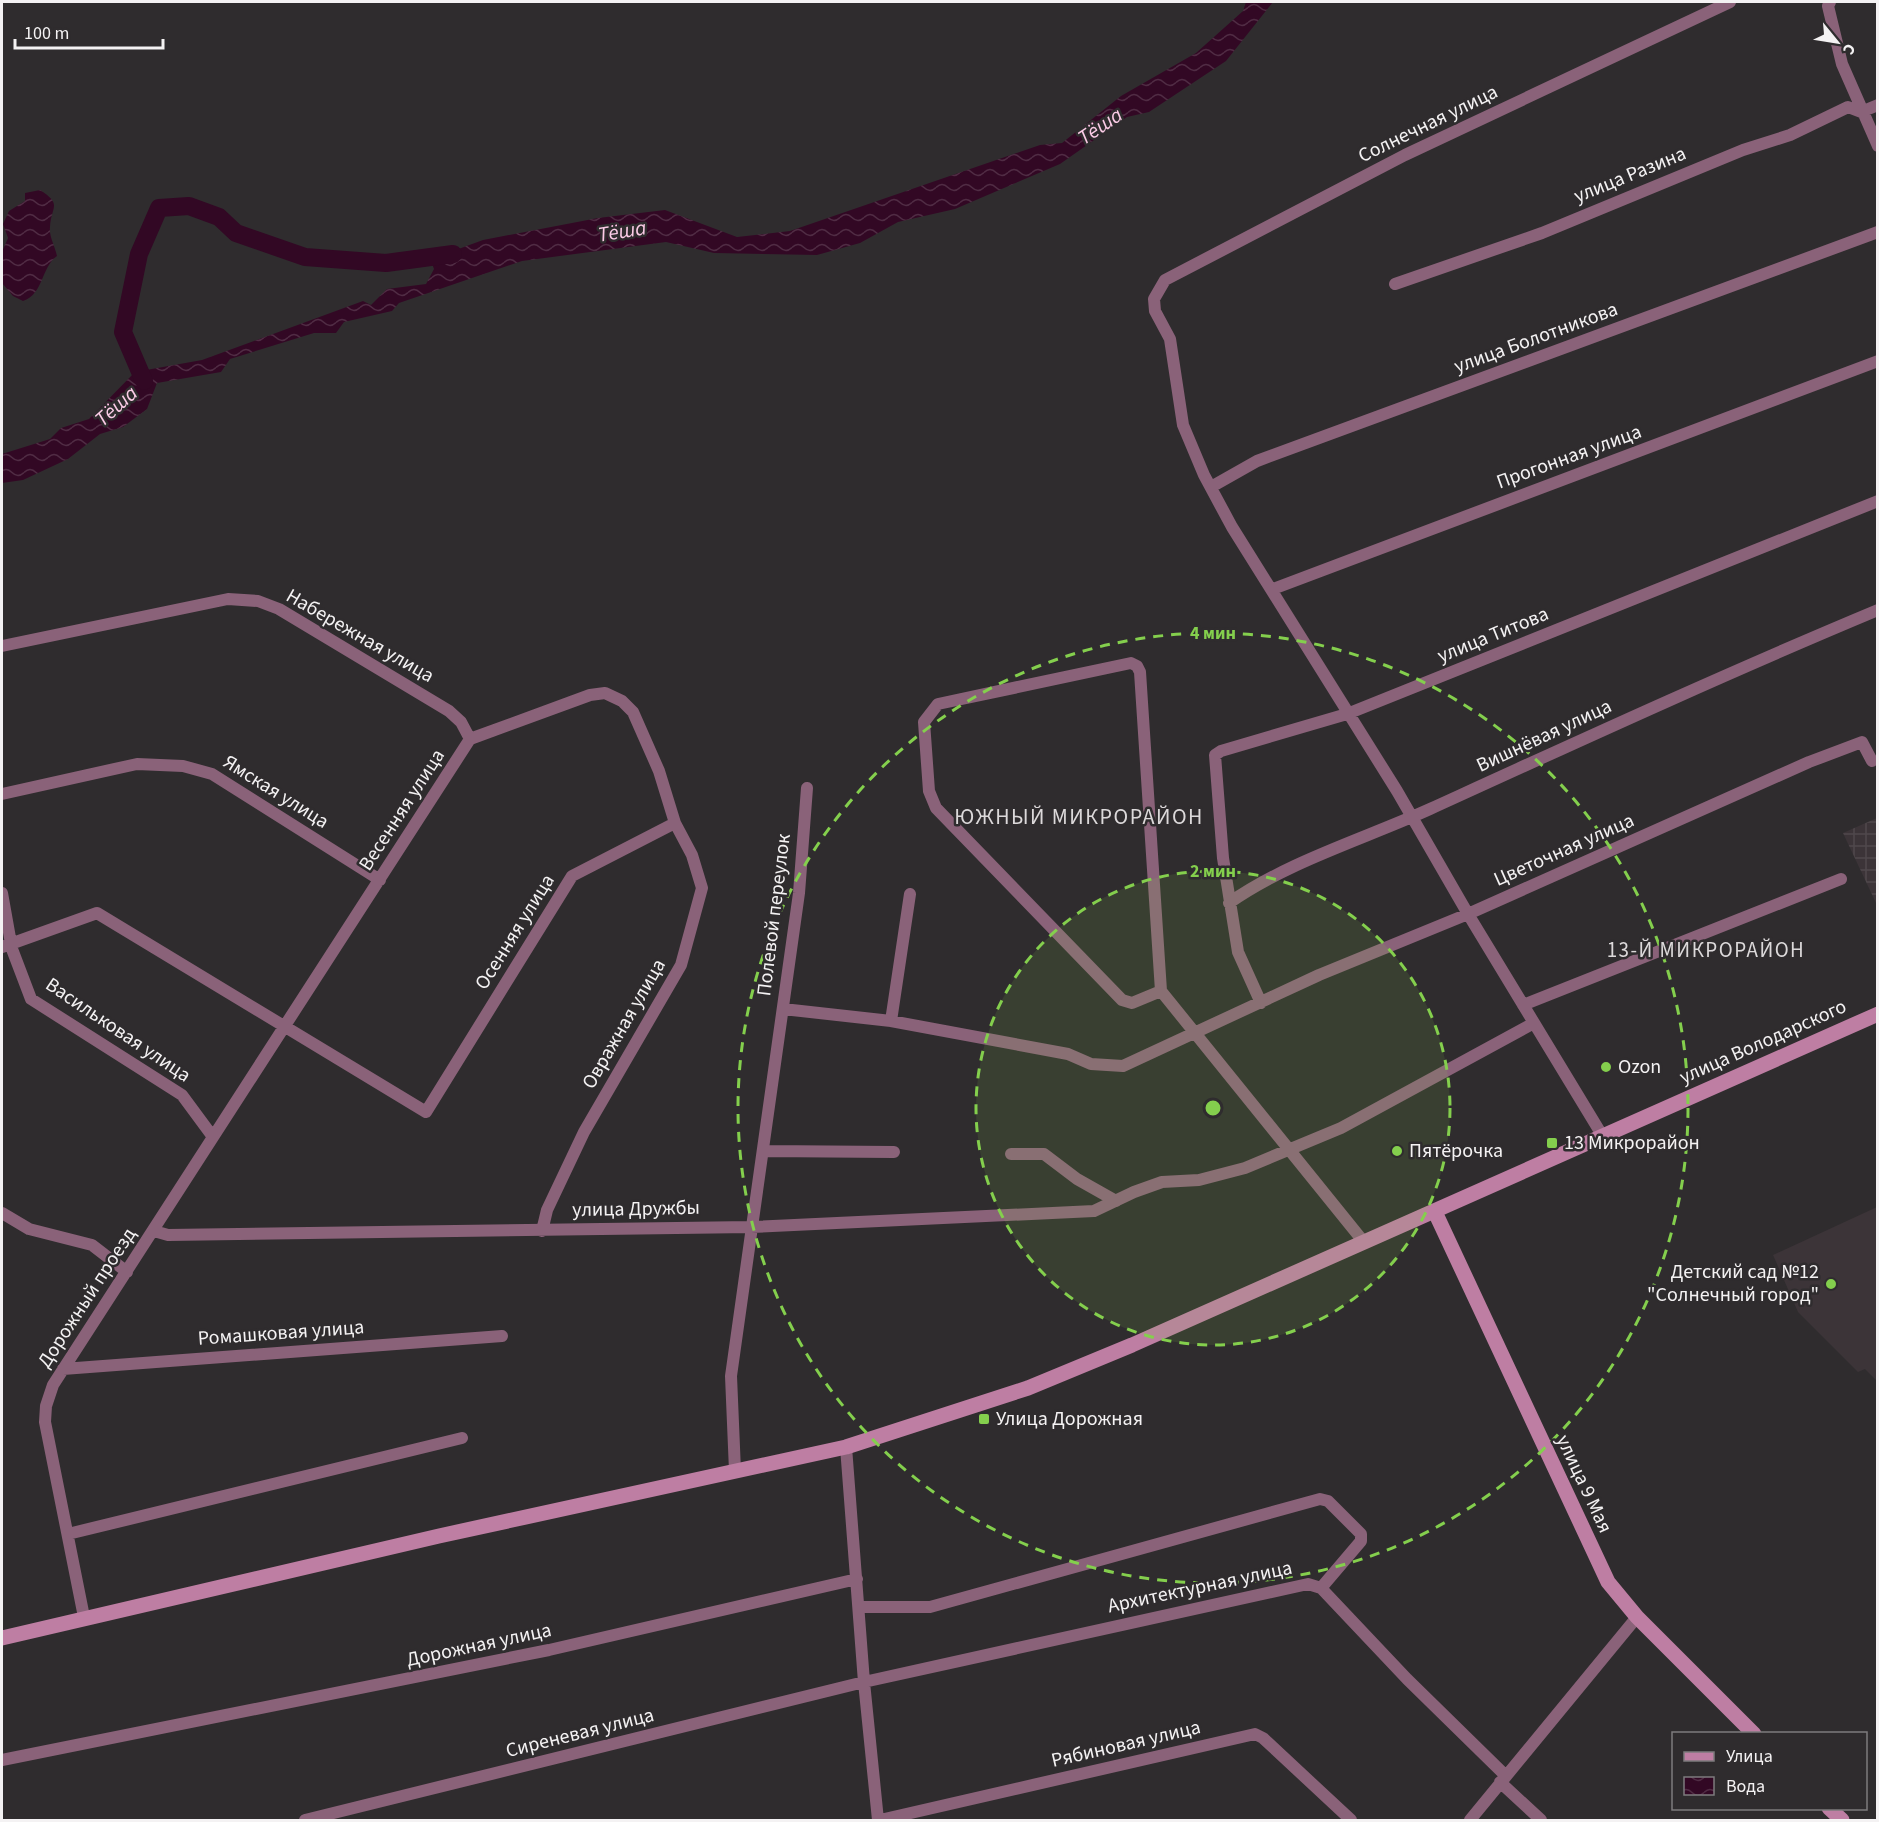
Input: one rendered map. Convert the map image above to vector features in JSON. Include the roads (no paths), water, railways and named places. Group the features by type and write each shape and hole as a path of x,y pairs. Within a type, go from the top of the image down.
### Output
{"main road":[{"name":"улица Володарского","path":"2,1638 84,1617 846,1447 1028,1388 1132,1345 1363,1241 1436,1212 1602,1135 1878,1014"},
{"name":"улица 9 Мая","path":"1436,1212 1597,1561 1614,1591 1752,1732"},
{"path":"1830,1810 1842,1821"}],"street":[{"name":"Солнечная улица","path":"1210,487 1183,425 1170,339 1155,310 1154,299 1158,288 1166,280 1394,161 1731,2"},
{"path":"1830,2 1828,6 1842,64 1861,112 1878,146"},
{"name":"улица Разина","path":"1395,284 1542,233 1743,150 1790,135 1848,107 1861,112 1878,105"},
{"name":"улица Болотникова","path":"1210,487 1257,461 1878,232"},
{"name":"Прогонная улица","path":"1273,589 1878,361"},
{"path":"1210,487 1232,527 1273,589 1347,714 1413,817 1468,914 1602,1135"},
{"name":"улица Титова","path":"1229,903 1215,755 1221,751 1347,714 1878,501"},
{"name":"Набережная улица","path":"2,646 228,599 258,601 279,609 449,711 461,722 470,739"},
{"name":"Вишнёвая улица","path":"1229,903 1293,867 1413,817 1747,664 1878,610"},
{"path":"1161,991 1132,1003 1122,1000 936,808 929,791 924,722 938,704 1131,663 1137,666 1140,672 1161,991 1363,1241"},
{"name":"Весенняя улица","path":"284,1027 470,739 590,695 606,693"},
{"name":"Овражная улица","path":"543,1231 547,1210 584,1132 681,965 702,888 692,855 675,823 659,771 633,712 622,701 606,693"},
{"name":"Цветочная улица","path":"1194,1032 1262,1003 1319,975 1468,914 1733,795 1862,742 1872,761"},
{"name":"Ямская улица","path":"2,794 137,764 183,766 212,774 380,880"},
{"name":"Полевой переулок","path":"807,788 800,893 783,1009 891,1021 1068,1054 1091,1064 1123,1066 1194,1032"},
{"name":"Осенняя улица","path":"284,1027 427,1109 572,876 675,823"},
{"path":"1523,1005 1841,879"},
{"name":"Васильковая улица","path":"2,893 8,946 31,999 182,1095 213,1137"},
{"path":"891,1021 910,894"},
{"path":"1229,903 1238,952 1262,1003"},
{"path":"8,946 95,914 284,1027"},
{"path":"735,1471 731,1376 783,1009"},
{"name":"улица Дружбы","path":"154,1231 168,1235 751,1227 1094,1211 1162,1182 1199,1180 1245,1168 1341,1128 1534,1023"},
{"name":"Дорожный проезд","path":"84,1617 45,1422 46,1406 52,1385 154,1231 284,1027"},
{"path":"764,1151 894,1152"},
{"path":"1011,1154 1044,1154 1077,1179 1116,1201"},
{"path":"2,1213 29,1229 92,1245 127,1272"},
{"name":"Ромашковая улица","path":"63,1369 502,1336"},
{"path":"68,1534 462,1438"},
{"path":"846,1447 864,1682 879,1821"},
{"path":"860,1607 930,1606 1320,1499 1328,1502 1361,1534 1361,1541 1321,1588"},
{"name":"Дорожная улица","path":"2,1760 549,1650 857,1579"},
{"name":"Архитектурная улица","path":"864,1682 1308,1584 1321,1588 1541,1821"},
{"path":"1470,1821 1637,1617"},
{"name":"Сиреневая улица","path":"305,1821 864,1682"},
{"name":"Рябиновая улица","path":"879,1821 1255,1734 1263,1738 1351,1821"}],"water":[{"name":"Тёша","path":"1246,2 1273,2 1226,61 1149,112 1127,117 1060,164 955,209 898,222 860,243 817,255 714,253 666,242 522,261 399,303 392,311 344,322 336,333 314,333 230,359 221,372 157,383 147,409 123,427 100,434 68,459 23,480 2,483 2,454 50,439 61,428 89,419 135,372 202,360 363,301 371,305 387,289 426,284 434,269 427,251 442,255 483,240 598,218 665,210 737,237 790,231 1040,145 1062,143 1121,96 1196,53 1243,11"},
{"path":"40,190 54,203 50,231 57,256 48,267 35,293 23,301 13,296 2,283 2,252 8,238 3,224 9,211 25,201 25,193"}],"waterway":[{"path":"144,381 123,332 139,254 159,208 189,206 219,217 236,233 305,257 386,263 453,254"}],"place":[{"name":"Ozon","path":"1606,1067"},
{"name":"13 Микрорайон","path":"1552,1143"},
{"name":"Пятёрочка","path":"1397,1151"},
{"name":"Детский сад №12 \"Солнечный город\"","path":"1831,1284"},
{"name":"Улица Дорожная","path":"984,1419"}],"district":[{"name":"ЮЖНЫЙ МИКРОРАЙОН","path":"1079,817"},
{"name":"13-Й МИКРОРАЙОН","path":"1706,950"}]}
